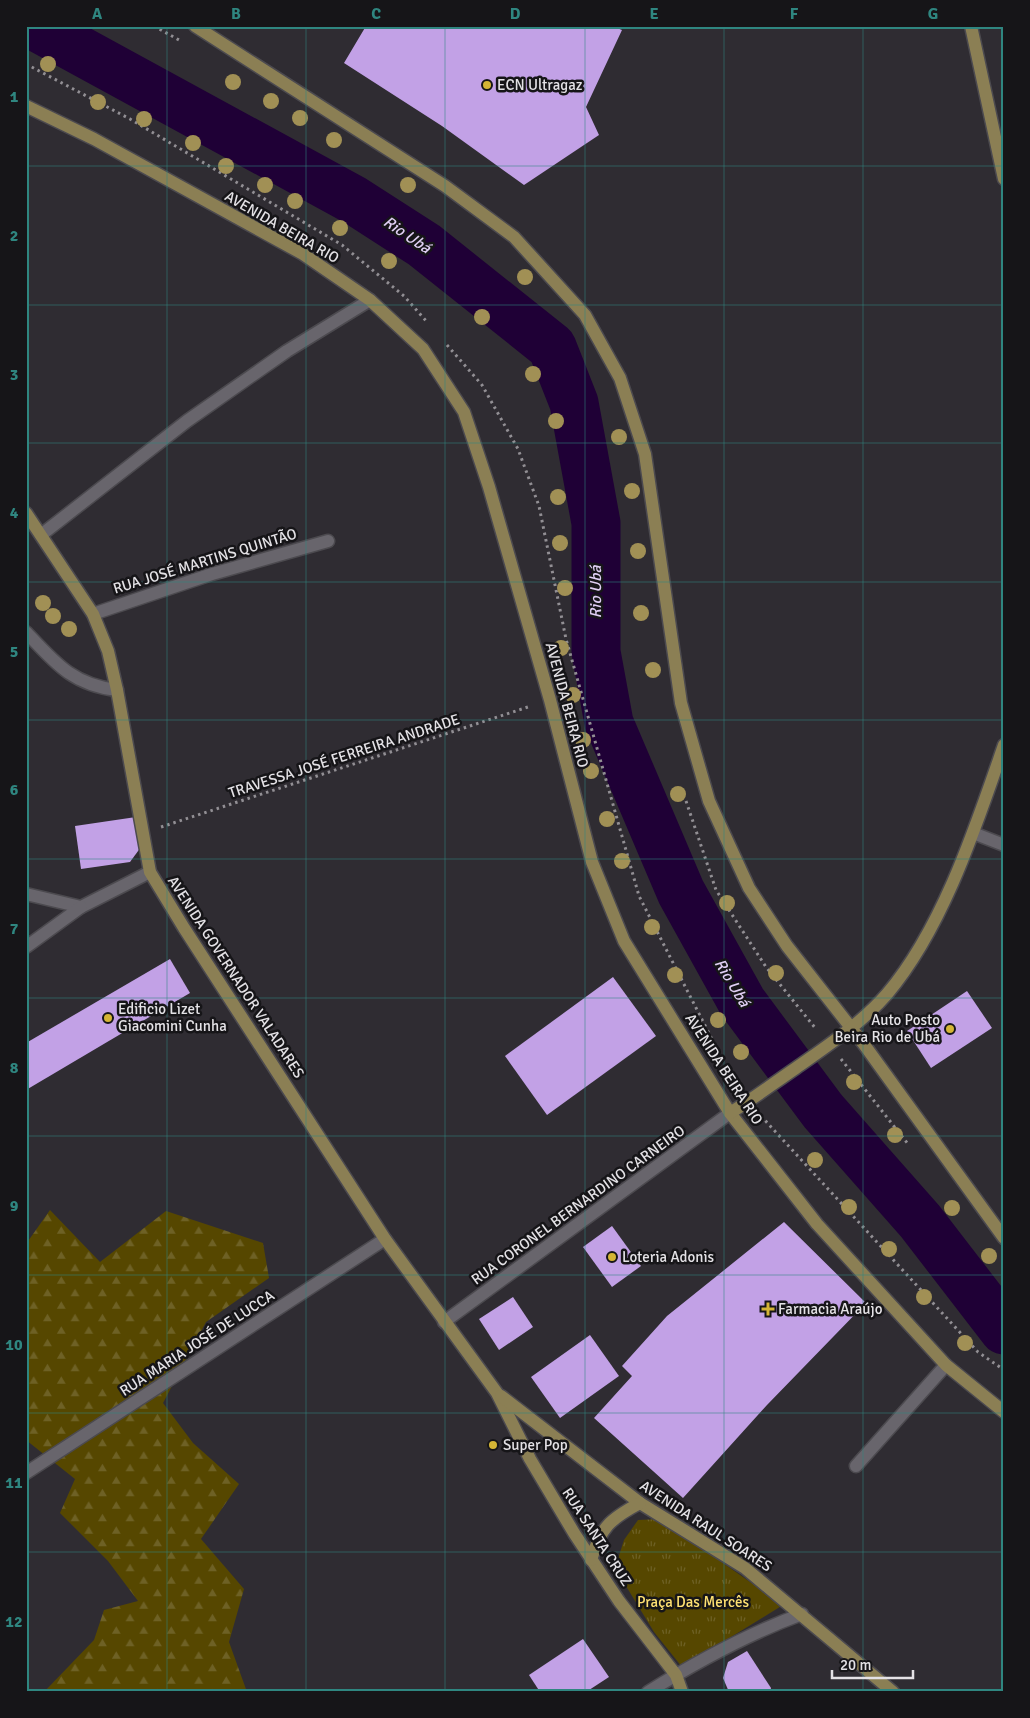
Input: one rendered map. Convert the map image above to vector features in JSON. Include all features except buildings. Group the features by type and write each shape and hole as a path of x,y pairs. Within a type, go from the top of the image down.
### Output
{"main road":[{"path":"195,26 445,186 507,232 585,315 620,378 645,454 681,704 710,801 749,888 787,946 850,1027 1004,1238"},
{"path":"971,26 1004,179"},
{"name":"AVENIDA BEIRA RIO","path":"26,106 94,139 303,254 370,300 423,349 464,412 489,487 550,700 592,862 624,941 730,1113 817,1224 946,1365 1004,1412"},
{"name":"AVENIDA GOVERNADOR VALADARES","path":"26,513 93,614 108,651 117,690 150,872 184,928 385,1239 497,1392"},
{"path":"730,1113 756,1097 850,1027 886,995 900,977 931,926 974,833 1004,745"},
{"name":"AVENIDA RAUL SOARES","path":"497,1392 640,1504 745,1568 893,1692"},
{"name":"RUA SANTA CRUZ","path":"497,1392 530,1459 591,1560 676,1675 682,1692"},
{"path":"591,1560 598,1538 606,1525 618,1515 640,1504"}],"street":[{"path":"41,535 186,421 287,351 370,300"},
{"name":"RUA JOSÉ MARTINS QUINTÃO","path":"93,614 212,574 328,541"},
{"path":"26,632 60,668 78,680 98,688 117,690"},
{"path":"974,833 1004,845"},
{"path":"26,947 81,907 150,872"},
{"path":"26,894 81,907"},
{"name":"RUA CORONEL BERNARDINO CARNEIRO","path":"444,1322 730,1113"},
{"name":"RUA MARIA JOSÉ DE LUCCA","path":"26,1474 385,1239"},
{"path":"856,1466 946,1365"},
{"path":"648,1692 760,1629 802,1614"}],"path":[{"path":"154,26 185,43"},
{"name":"TRAVESSA JOSÉ FERREIRA ANDRADE","path":"144,833 550,700"},
{"path":"685,797 689,815 716,890 766,967 826,1046 913,1150"}],"green space":[{"path":"50,1210 100,1262 166,1211 263,1243 269,1278 206,1322 163,1403 193,1443 239,1484 201,1539 244,1589 229,1642 247,1692 44,1692 94,1640 104,1610 138,1601 108,1561 60,1513 75,1479 26,1440 26,1244"},
{"name":"Praça Das Mercês","path":"660,1519 783,1605 682,1667 654,1632 615,1568 624,1540 638,1520"}],"waterway":[{"name":"Rio Ubá","path":"35,26 354,200 424,245 552,347 574,403 596,523 596,652 609,723 681,892 742,1002 823,1111 920,1221 1004,1330"}],"place":[{"name":"ECN Ultragaz","path":"487,85"},
{"name":"Edificio Lizet Giacomini Cunha","path":"108,1018"},
{"name":"Auto Posto Beira Rio de Ubá","path":"950,1029"},
{"name":"Loteria Adonis","path":"612,1257"},
{"name":"Farmacia Araújo","path":"768,1309"},
{"name":"Super Pop","path":"493,1445"}]}
